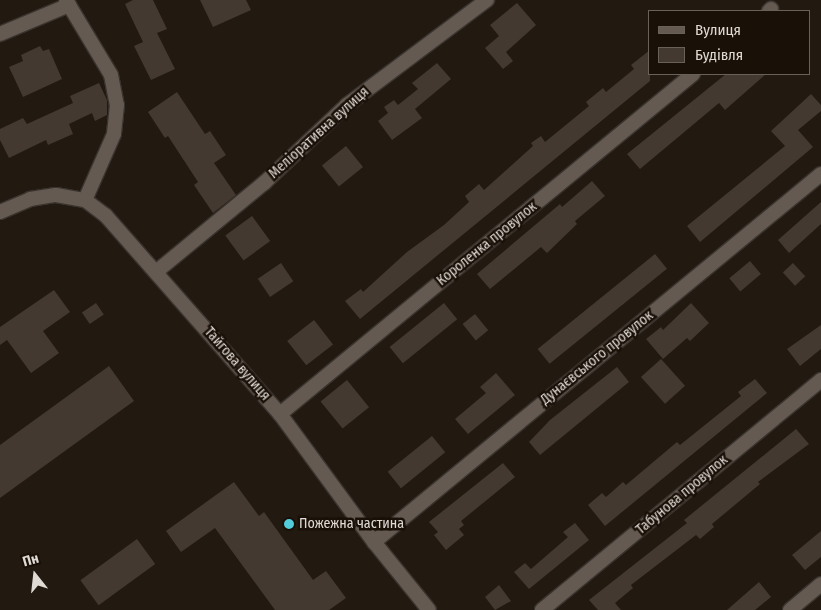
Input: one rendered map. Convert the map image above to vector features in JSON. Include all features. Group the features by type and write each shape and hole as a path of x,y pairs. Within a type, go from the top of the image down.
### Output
{"street":[{"name":"Меліоративна вулиця","path":"156,272 264,183 347,105 487,0"},
{"path":"0,34 68,2 111,74 117,105 114,134 86,200"},
{"name":"Короленка провулок","path":"280,414 692,75"},
{"name":"Дунаєвського провулок","path":"374,542 821,174"},
{"name":"Тайгова вулиця","path":"0,212 30,199 56,195 86,200 106,216 280,414 374,542 429,610"},
{"name":"Табунова провулок","path":"542,610 821,380"},
{"path":"790,610 821,584"}],"building":[{"path":"133,0 153,0 167,29 157,33 175,69 151,80 134,46 143,42 125,4"},
{"path":"200,0 246,0 251,10 213,27"},
{"path":"517,3 536,25 506,52 513,61 503,69 485,48 499,36 490,25"},
{"path":"40,46 43,51 49,49 62,79 23,97 9,67 23,61 21,55"},
{"path":"648,52 648,75 650,75 650,81 360,319 345,301 361,289 363,292 407,252 444,225 469,202 465,196 479,184 484,190 533,146 531,143 541,136 545,142 589,106 586,102 603,88 606,92 634,69 631,65"},
{"path":"437,63 451,79 415,109 422,118 392,140 378,121 388,113 384,107 394,100 398,105 418,89 412,83"},
{"path":"725,75 765,75 725,110 719,103 640,169 627,154"},
{"path":"99,83 107,100 107,115 95,121 92,113 69,124 73,134 48,145 46,140 9,158 0,140 0,129 23,118 27,124 73,103 70,96"},
{"path":"177,92 205,134 210,131 226,155 214,163 236,195 213,213 194,185 198,182 168,136 165,138 148,112"},
{"path":"811,94 821,105 821,111 798,130 813,147 700,242 687,226 785,146 771,131"},
{"path":"346,146 363,167 339,186 322,166"},
{"path":"592,181 605,196 575,221 577,224 547,253 541,247 490,289 477,274 560,204 562,207"},
{"path":"821,202 821,224 789,253 778,240"},
{"path":"252,216 270,241 244,260 225,235"},
{"path":"655,254 667,269 550,364 538,349"},
{"path":"750,261 761,274 740,291 729,278"},
{"path":"281,263 293,281 270,297 258,279"},
{"path":"793,263 805,276 795,286 783,273"},
{"path":"54,290 70,312 43,331 59,353 31,373 7,340 0,345 0,327"},
{"path":"96,303 104,315 90,324 82,313"},
{"path":"444,303 457,319 403,363 390,347"},
{"path":"691,303 709,323 690,341 687,338 663,359 646,339 661,327 663,330"},
{"path":"475,314 488,330 476,340 463,324"},
{"path":"314,320 333,344 306,365 287,341"},
{"path":"821,325 821,349 800,366 787,349"},
{"path":"661,359 685,386 665,404 641,377"},
{"path":"109,366 134,401 0,498 0,445"},
{"path":"617,367 629,382 540,455 529,442 550,420"},
{"path":"496,373 515,395 468,434 455,419 486,393 480,387"},
{"path":"755,379 767,393 605,526 588,505 602,493 606,497 623,482 626,485 677,442 680,445 741,396 738,392"},
{"path":"347,380 369,407 343,429 321,401"},
{"path":"796,429 809,444 758,482 760,484 712,524 714,527 700,539 696,535 631,585 633,588 615,603 621,610 598,610 589,600 687,523 684,520"},
{"path":"432,436 445,452 401,488 388,472"},
{"path":"503,463 515,477 461,521 464,525 459,529 464,535 446,550 434,535 438,532 429,522"},
{"path":"234,482 259,516 264,512 313,580 326,571 346,598 329,610 275,610 215,528 181,552 166,531"},
{"path":"575,523 589,540 529,589 514,572 525,563 531,569 568,537 563,532"},
{"path":"821,531 821,557 805,570 792,555"},
{"path":"137,539 155,564 99,605 80,580"},
{"path":"759,582 771,597 755,610 727,610"},
{"path":"499,585 511,601 495,610 485,597"}],"place":[{"name":"Пожежна частина","path":"289,524"}]}
